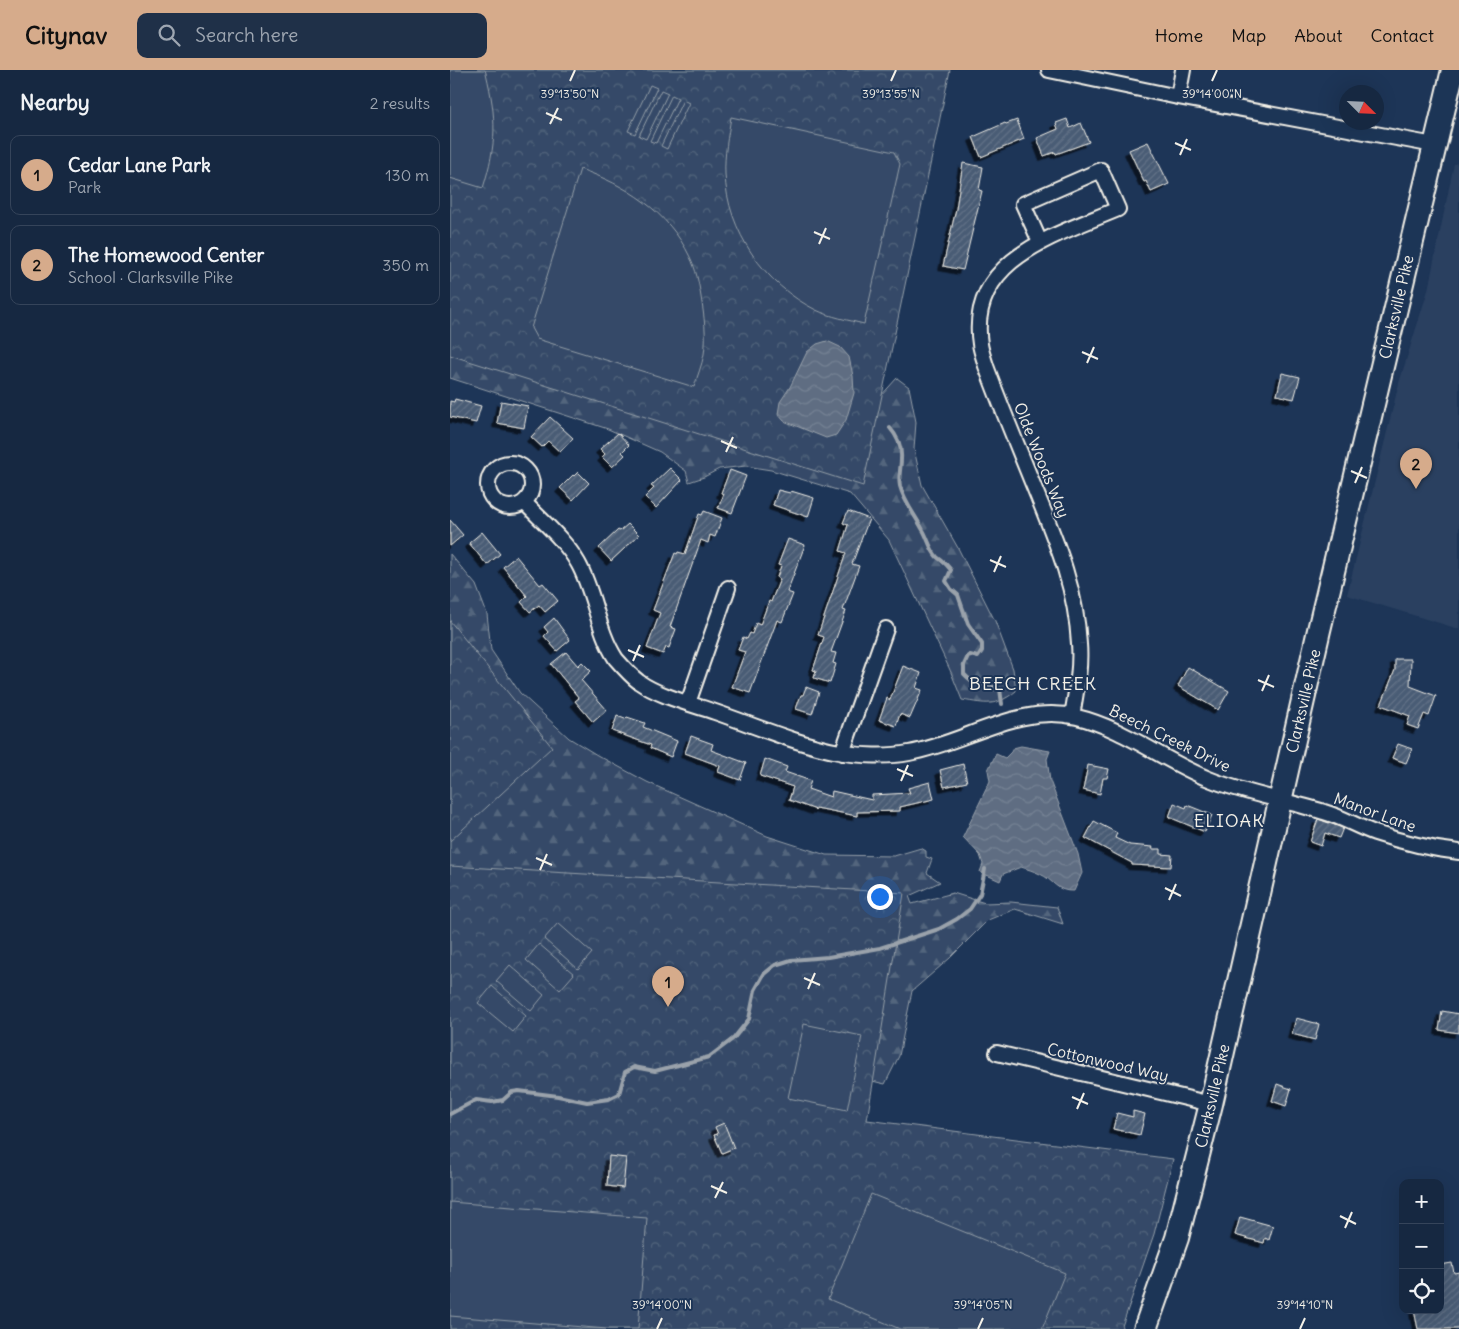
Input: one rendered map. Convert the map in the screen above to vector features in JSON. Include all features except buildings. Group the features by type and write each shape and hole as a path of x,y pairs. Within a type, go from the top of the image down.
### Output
{"main road":[{"name":"Clarksville Pike","path":"1145,1329 1177,1238 1211,1104 1280,801 1453,70"}],"street":[{"path":"1049,70 1434,145"},
{"path":"1178,96 1184,70"},
{"name":"Olde Woods Way","path":"1040,242 1023,204 1101,170 1118,209 1040,242 1014,258 1000,272 989,288 981,308 978,326 980,345 986,366 1057,542 1070,581 1080,645 1079,670 1072,716"},
{"name":"Beech Creek Drive","path":"524,502 563,543 578,563 616,659 627,672 653,690 815,746 842,753 908,754 953,741 1030,714 1072,716 1093,721 1112,729 1210,780 1280,801"},
{"path":"688,703 728,588"},
{"path":"842,753 886,629"},
{"name":"Manor Lane","path":"1280,801 1325,812 1373,832 1429,849 1459,852"},
{"name":"Cottonwood Way","path":"997,1054 1211,1104"}],"shaded area":[{"path":"1459,163 1459,629 1347,595 1399,383 1428,290 1454,164"}],"green space":[{"path":"450,70 950,70 863,486 450,355"},
{"path":"450,70 485,70 486,73 494,118 494,131 491,158 483,188 450,178"},
{"path":"650,85 657,88 635,134 628,131"},
{"path":"661,90 668,93 646,139 639,136"},
{"path":"672,95 678,98 656,143 650,141"},
{"path":"683,100 689,103 667,149 661,146"},
{"path":"731,117 894,152 900,164 864,324 816,310 798,299 765,271 752,254 741,235 727,195 725,160"},
{"path":"580,169 614,183 658,213 681,241 690,257 699,287 705,333 704,354 694,387 537,339 531,328"},
{"path":"450,328 870,408 897,378 909,387 916,422 914,449 922,485 958,548 995,621 1013,669 1016,691 1003,700 991,703 962,700 950,670 889,540 850,494 771,470 746,466 719,469 689,482 686,471 660,452 608,429 450,378"},
{"path":"450,554 476,585 487,614 491,650 520,693 569,738 597,755 647,782 767,836 826,855 894,856 921,848 926,851 926,857 932,859 927,873 940,882 909,896 912,904 953,893 985,903 1011,902 1057,907 1063,924 1015,909 988,920 950,958 912,991 899,1056 885,1084 868,1080 450,1178"},
{"path":"450,621 552,747 450,841"},
{"path":"450,866 904,893 867,1120 1173,1159 1154,1234 1121,1329 450,1329"},
{"path":"558,923 592,953 578,969 544,939"},
{"path":"539,944 574,974 560,990 526,960"},
{"path":"510,965 544,995 531,1011 496,981"},
{"path":"492,986 526,1016 513,1032 478,1003"},
{"path":"804,1024 862,1036 847,1110 788,1098"},
{"path":"871,1194 1065,1273 1042,1329 900,1329 828,1299"},
{"path":"450,1202 647,1218 638,1329 607,1329 450,1316"}],"water":[{"path":"827,341 840,347 849,357 854,393 846,420 836,435 826,438 784,421 778,414 780,402 790,387 807,352 817,344"},
{"path":"1021,746 1050,751 1047,759 1050,781 1078,854 1082,873 1074,891 1063,890 1045,876 1021,867 1003,874 1000,881 980,872 983,864 980,855 963,837 990,781 988,770 996,754 1005,758 1013,748"}],"waterway":[{"path":"890,428 900,446 899,483 904,498 935,554 951,570 946,581 958,595 968,624 982,644 982,651 978,657 968,656 964,665 964,674 978,684 1000,689 1002,704"},
{"path":"450,1114 476,1100 492,1102 503,1100 512,1092 519,1091 587,1102 609,1099 619,1094 625,1072 634,1067 655,1071 709,1057 734,1038 749,1019 755,990 764,974 775,965 791,960 828,957 880,948 939,929 970,909 980,894 985,869"}],"place":[{"name":"The Homewood Center","path":"1416,489"},
{"name":"Cedar Lane Park","path":"668,1007"}],"district":[{"name":"BEECH CREEK","path":"1033,684"},
{"name":"ELIOAK","path":"1229,821"}]}
